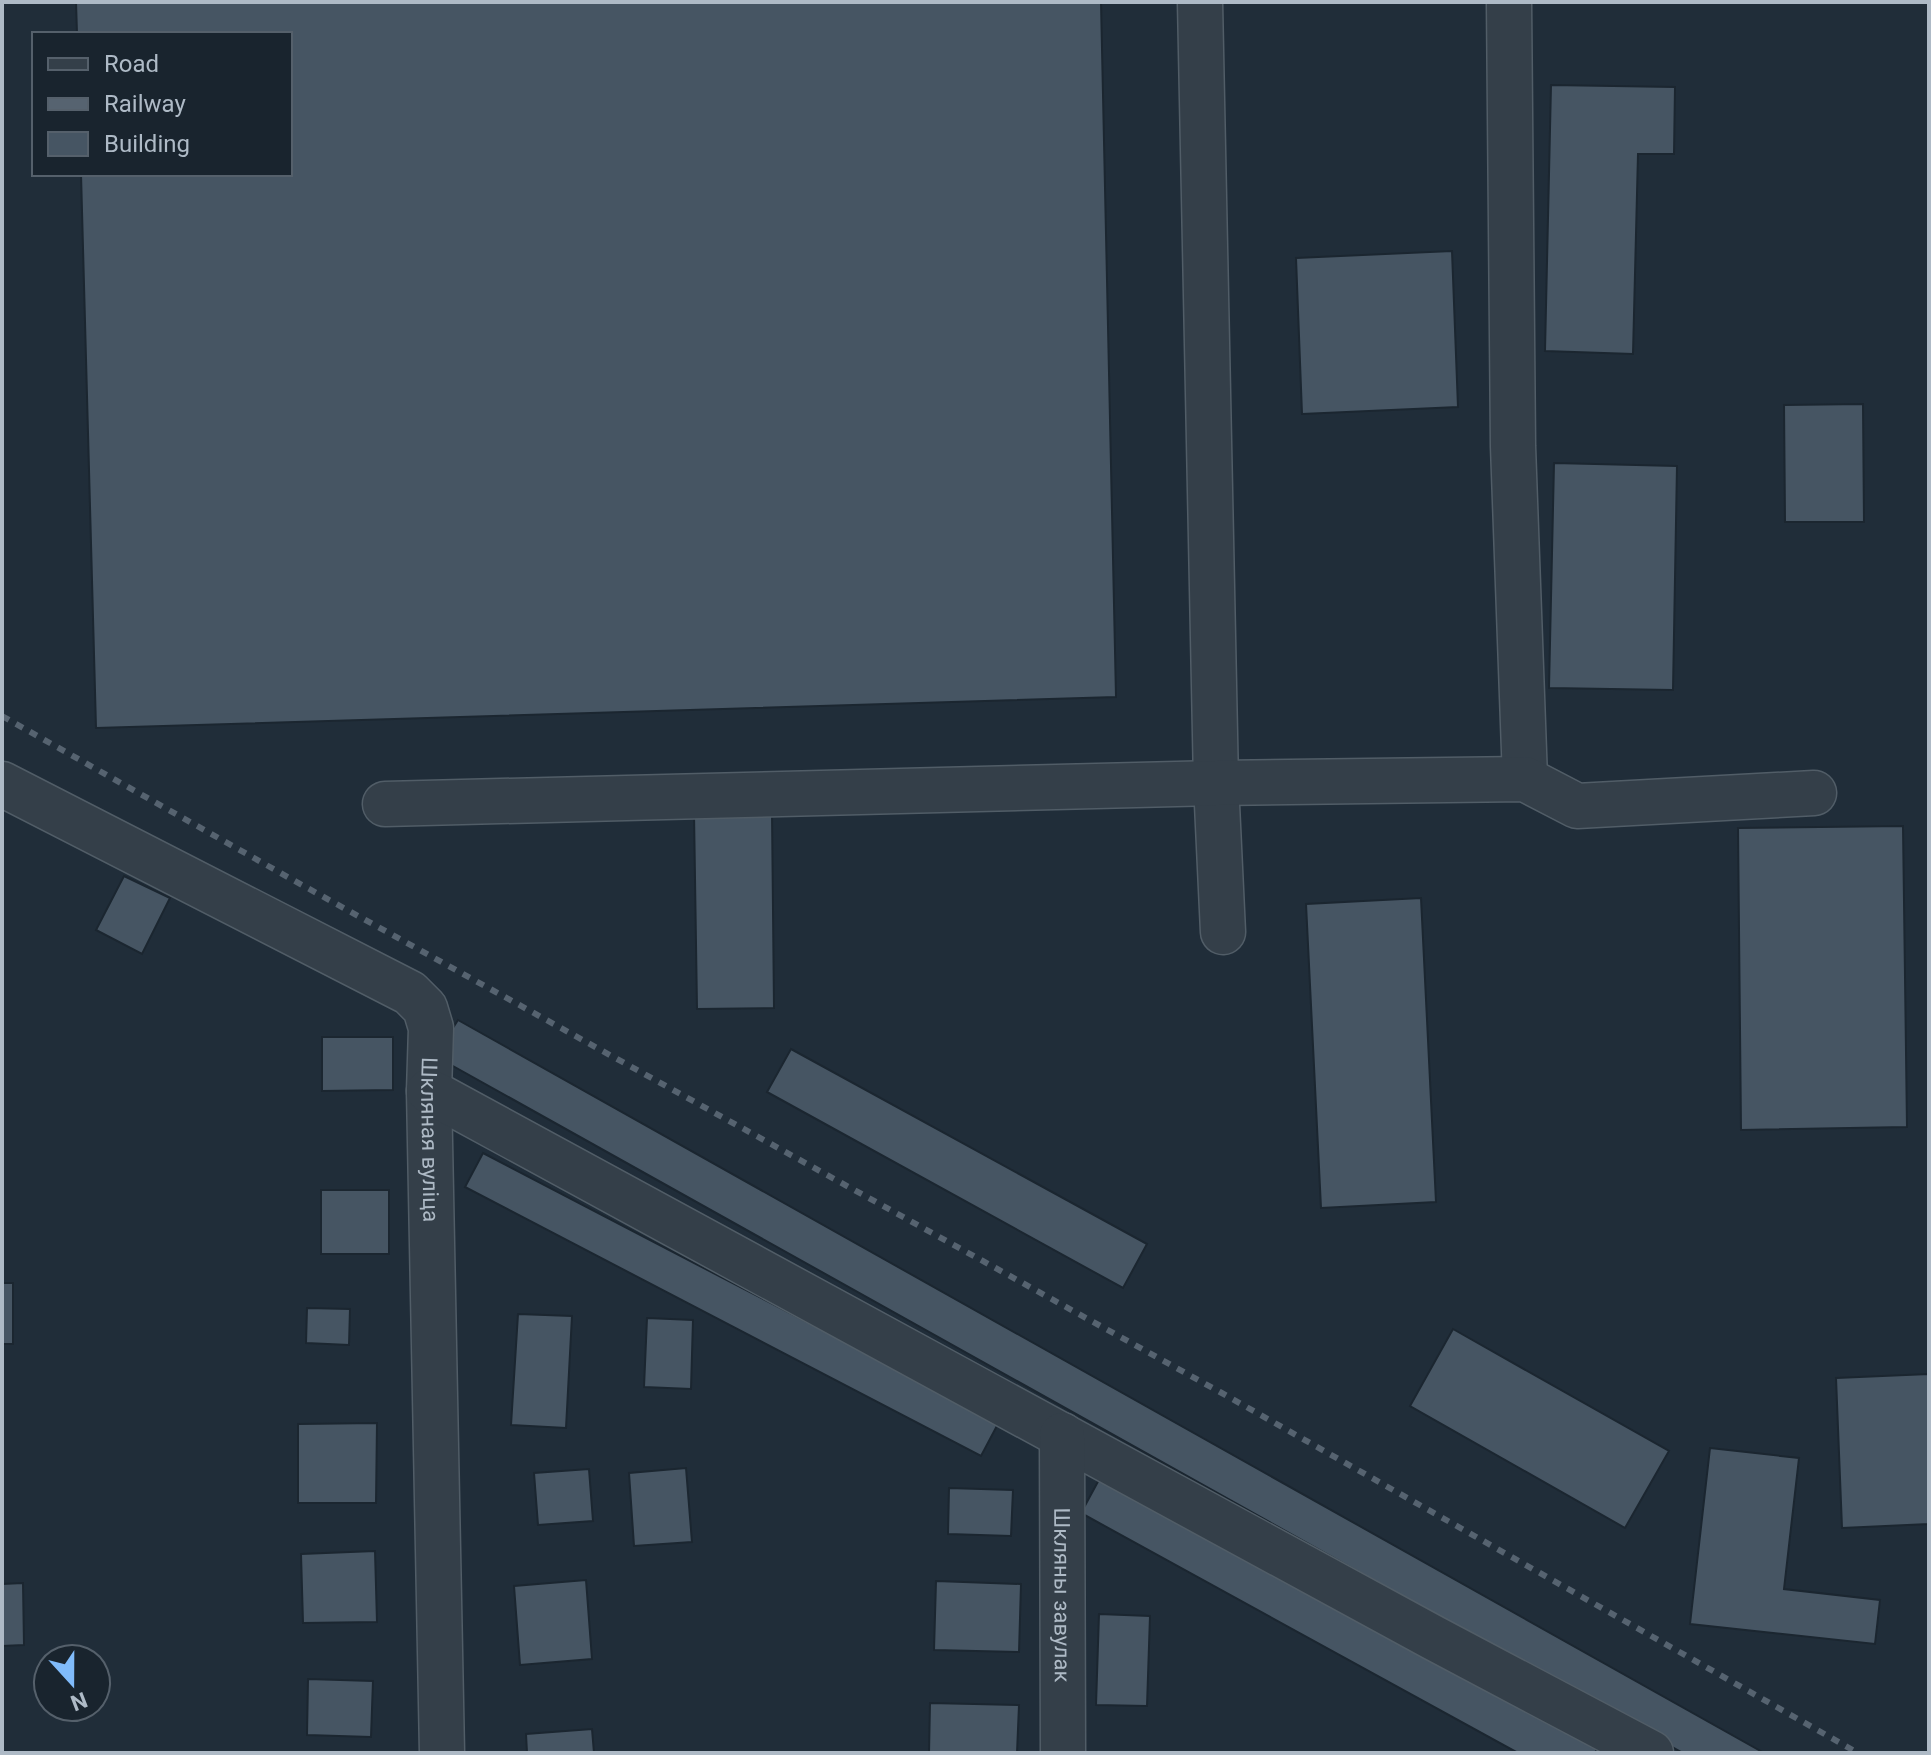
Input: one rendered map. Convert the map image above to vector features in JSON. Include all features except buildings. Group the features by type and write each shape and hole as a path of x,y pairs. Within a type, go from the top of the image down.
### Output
{"street":[{"path":"1200,2 1216,783 1223,932"},
{"path":"1509,2 1513,446 1525,779"},
{"path":"385,804 1216,783 1525,779 1577,806 1814,793"},
{"name":"Шкляная вуліца","path":"2,784 410,993 425,1008 431,1028 429,1091 442,1753"},
{"path":"429,1091 1645,1751"},
{"name":"Шкляны завулак","path":"1062,1435 1063,1753"}],"railway":[{"path":"2,716 1220,1392 1858,1753"}]}
